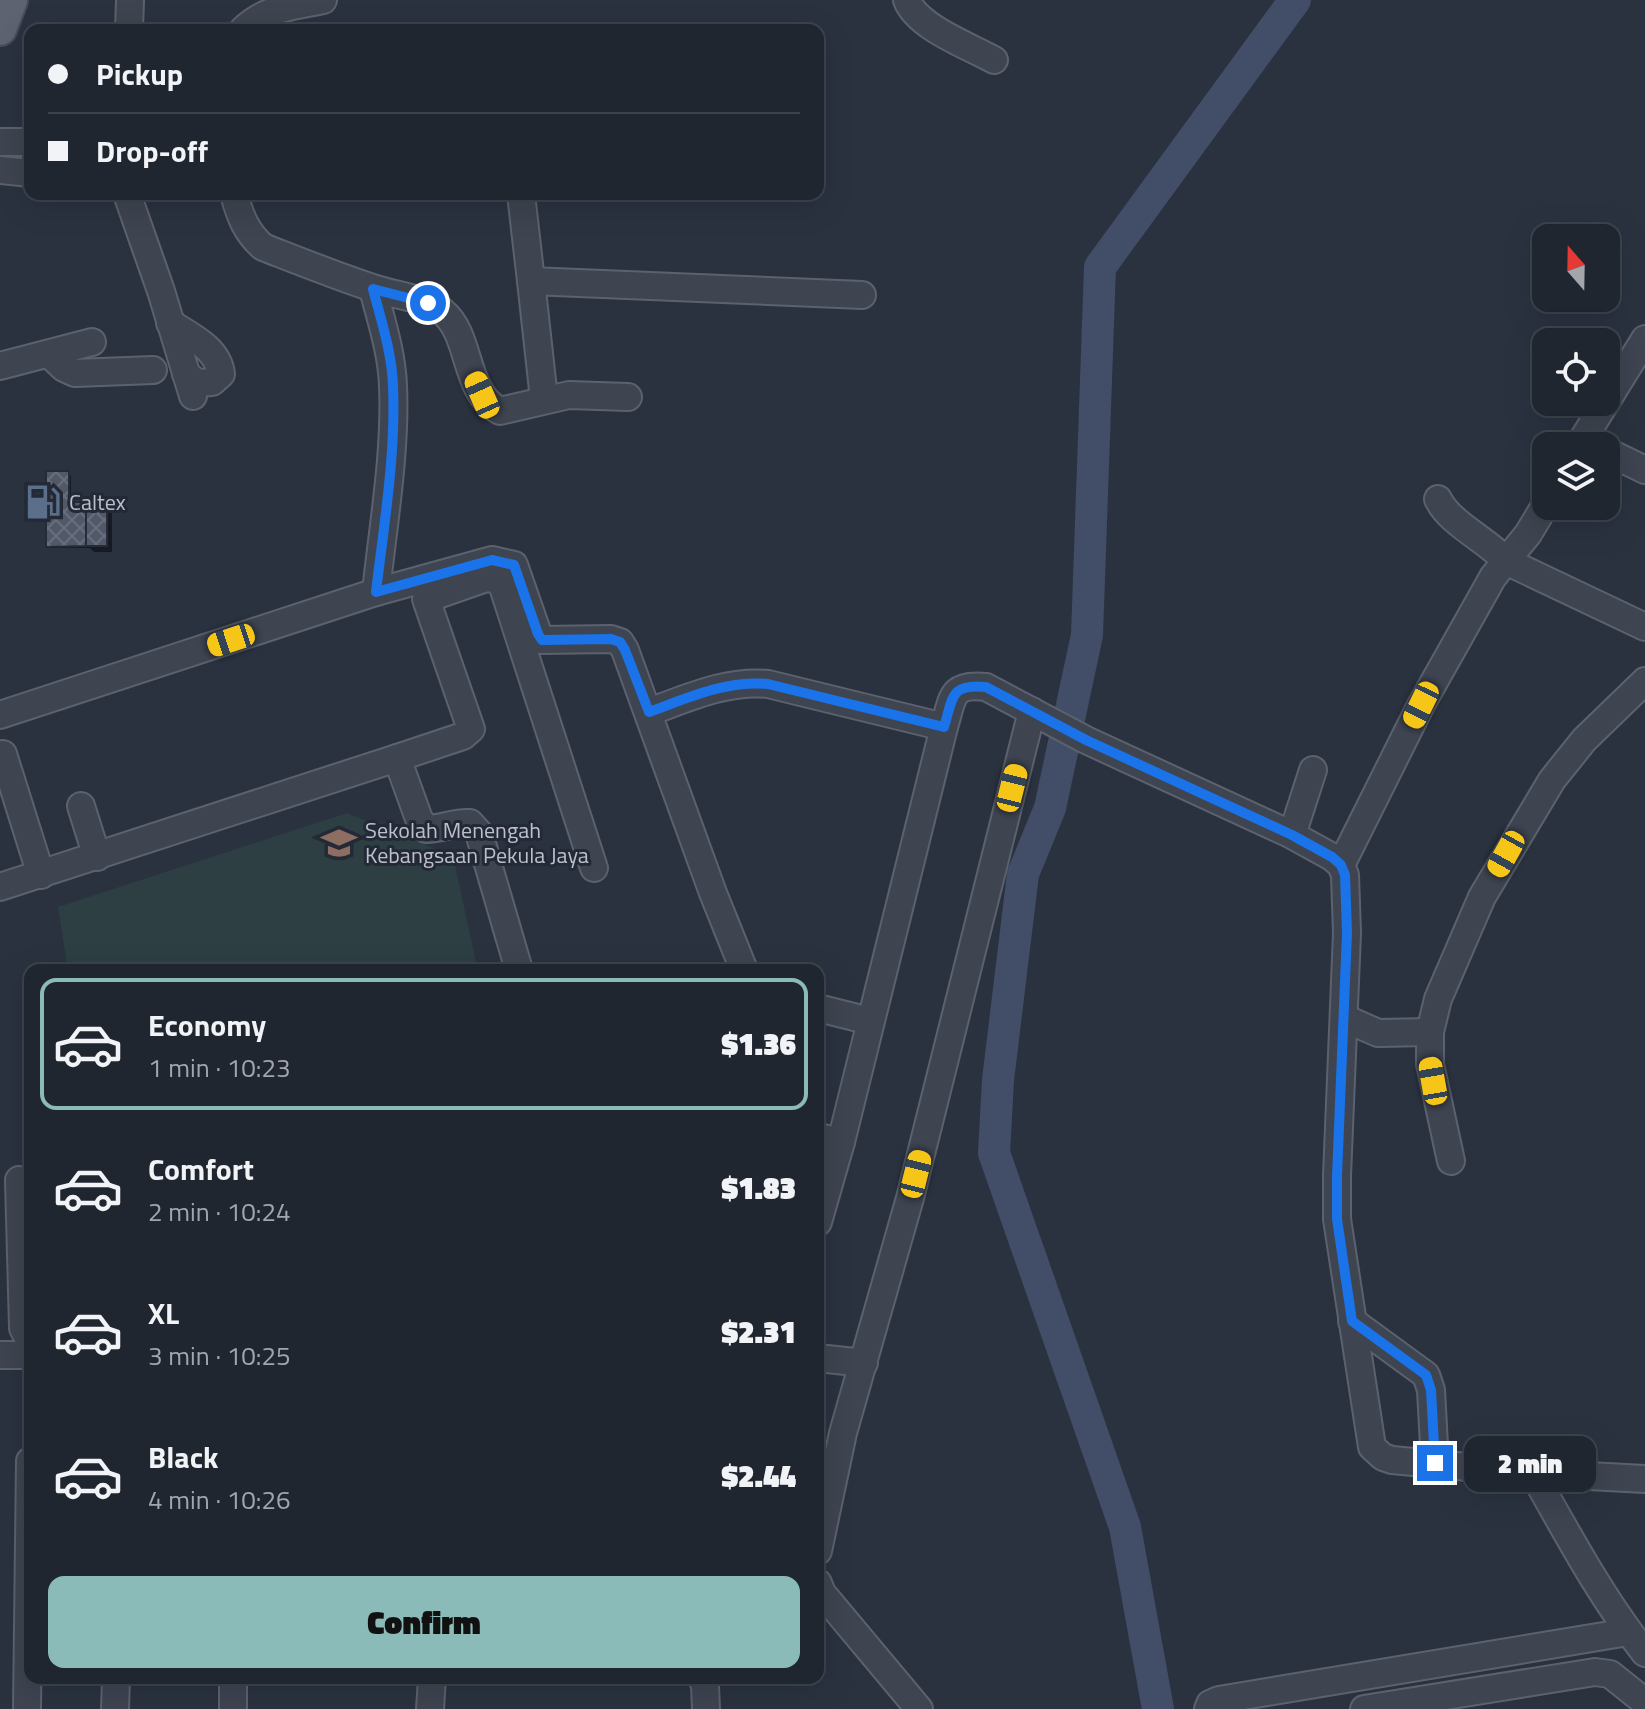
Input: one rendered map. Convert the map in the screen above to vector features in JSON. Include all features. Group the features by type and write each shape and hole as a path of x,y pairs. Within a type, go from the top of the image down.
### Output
{"main road":[{"path":"0,29 11,0"}],"street":[{"path":"129,24 130,0"},
{"path":"250,24 274,10 323,0"},
{"path":"907,0 911,10 927,23 994,60"},
{"path":"0,142 24,142"},
{"path":"0,170 24,172"},
{"path":"129,200 190,385 212,382 221,374 220,363 213,352 170,323"},
{"path":"236,200 250,236 263,247 373,289 428,303 444,313 457,329 463,352 482,395 489,405 500,411 569,395 628,397"},
{"path":"522,200 544,399"},
{"path":"531,281 862,295"},
{"path":"373,289 391,363 393,385 387,494 376,592"},
{"path":"1620,379 1645,339"},
{"path":"0,366 92,342"},
{"path":"49,354 64,368 75,373 153,370"},
{"path":"1620,458 1645,470"},
{"path":"1438,499 1443,510 1493,546 1506,561 1645,627"},
{"path":"1341,865 1421,705 1493,577 1536,520"},
{"path":"0,715 376,592 492,560 502,560 514,565 542,640 611,639 620,642 625,650 742,964"},
{"path":"0,887 463,736 471,729 426,599 486,578 502,584 594,868"},
{"path":"649,712 719,687 746,682 768,684 944,727"},
{"path":"824,1181 830,1140 870,1021 954,694 964,686 986,687 1086,740 1292,835 1341,865 1345,875 1346,897 1337,1219 1372,1447 1392,1460 1533,1473 1645,1479"},
{"path":"1451,1161 1430,1064 1430,1032 1438,999 1482,897 1552,780 1584,740 1641,694"},
{"path":"824,1523 843,1433 1042,716"},
{"path":"3,754 41,875"},
{"path":"397,758 419,819 426,829 439,829 458,822 470,823 479,833 517,964"},
{"path":"1292,835 1313,770"},
{"path":"81,806 97,857"},
{"path":"824,1010 870,1021"},
{"path":"1344,1018 1378,1033 1401,1035 1430,1032"},
{"path":"19,1180 10,1245 24,1330"},
{"path":"1352,1321 1426,1375 1431,1390 1435,1463"},
{"path":"0,1355 24,1355"},
{"path":"824,1359 864,1363"},
{"path":"1533,1473 1592,1577 1645,1653"},
{"path":"824,1595 919,1709"},
{"path":"1208,1709 1210,1704 1219,1700 1628,1632"},
{"path":"1364,1709 1595,1672 1610,1674 1645,1702"},
{"path":"27,1709 28,1684"},
{"path":"115,1709 116,1684"},
{"path":"233,1684 233,1709"},
{"path":"430,1709 432,1684"},
{"path":"704,1684 706,1709"}],"shaded area":[{"path":"347,813 453,856 476,964 67,964 58,907"}],"building":[{"path":"46,471 69,471 69,502 86,502 86,546 46,547"},
{"path":"86,502 107,502 107,546 86,546"}],"waterway":[{"path":"1158,1709 1125,1527 994,1153 998,1080 1023,874 1050,808 1087,635 1100,267 1295,0"}],"place":[{"name":"Caltex","path":"43,502"},
{"name":"Sekolah Menengah Kebangsaan Pekula Jaya","path":"339,843"}],"route":[{"path":"428,303 373,289 391,363 393,385 387,494 376,592 492,560 514,565 542,640 611,639 620,642 649,712 719,687 746,682 768,684 944,727 954,694 959,688 970,685 986,687 1086,740 1292,835 1341,865 1345,875 1347,933 1337,1219 1344,1274 1352,1321 1426,1375 1431,1390 1435,1463"}]}
